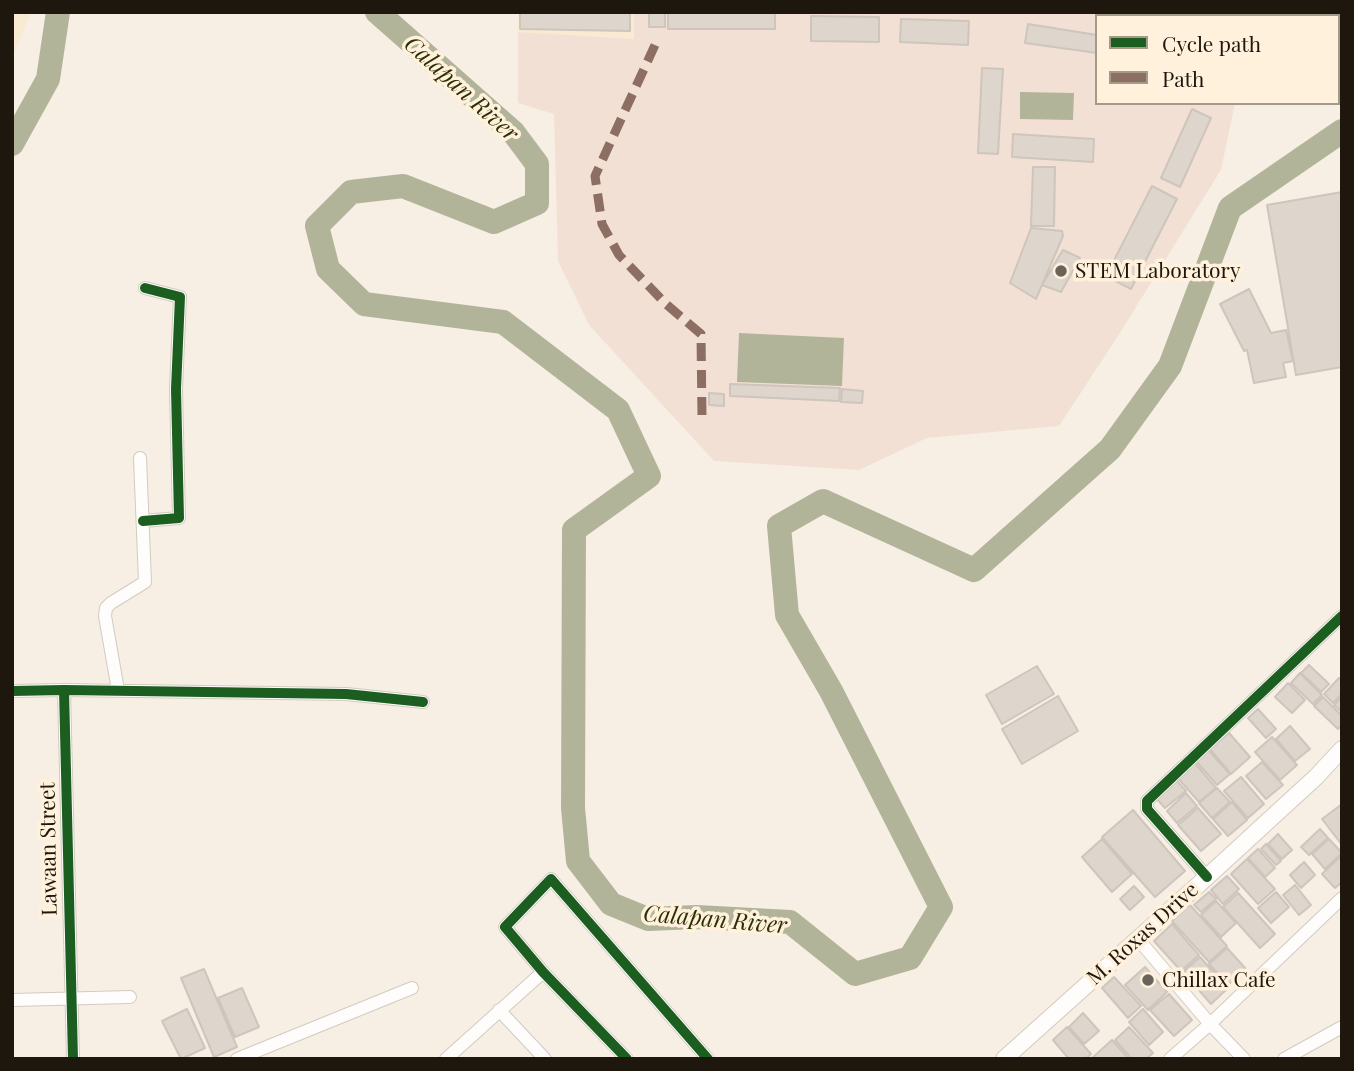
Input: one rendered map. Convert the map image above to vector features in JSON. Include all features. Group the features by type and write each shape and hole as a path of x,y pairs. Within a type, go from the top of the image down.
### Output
{"main road":[{"name":"M. Roxas Drive","path":"1004,1059 1207,877 1342,749"}],"street":[{"path":"143,521 179,518 176,389 180,297 145,288"},
{"path":"118,690 105,616 106,608 145,582 140,458"},
{"path":"1207,877 1147,810 1147,801 1342,616"},
{"name":"Lawaan Street","path":"64,690 73,1059"},
{"path":"12,691 346,694 423,702"},
{"path":"627,1059 542,972 505,927 551,879 708,1059"},
{"path":"1170,1059 1342,898"},
{"path":"1138,939 1210,1024 1244,1059"},
{"path":"455,1056 499,1010 542,972"},
{"path":"237,1059 412,989"},
{"path":"12,1000 130,997"},
{"path":"499,1010 545,1059"},
{"path":"1284,1059 1342,1027"}],"shaded area":[{"path":"12,12 31,12 12,59"},
{"path":"519,12 634,12 634,39 518,32"},
{"path":"634,12 1254,12 1095,14 1095,105 1235,105 1221,170 1059,426 927,438 859,470 714,461 589,325 558,261 554,114 518,103 518,32 634,39"},
{"path":"1020,92 1074,93 1073,120 1020,119"},
{"path":"739,333 844,338 842,386 737,382"}],"building":[{"path":"520,12 630,12 630,31 520,29"},
{"path":"649,12 665,12 665,27 649,27"},
{"path":"668,12 775,12 775,29 668,29"},
{"path":"1257,12 1280,12 1280,14"},
{"path":"1342,12 1340,26 1340,14 1327,14"},
{"path":"811,16 879,17 879,42 811,41"},
{"path":"901,19 969,21 968,45 900,42"},
{"path":"1028,24 1095,35 1095,53 1025,43"},
{"path":"982,68 1003,69 998,154 978,153"},
{"path":"1192,109 1211,118 1180,187 1161,178"},
{"path":"1013,134 1094,139 1093,162 1012,157"},
{"path":"1033,167 1055,167 1054,226 1031,226"},
{"path":"1152,186 1177,199 1131,289 1106,276"},
{"path":"1342,192 1342,367 1296,375 1267,205"},
{"path":"1031,228 1062,231 1063,236 1036,299 1010,283"},
{"name":"STEM Laboratory","path":"1063,250 1080,258 1061,292 1042,285"},
{"path":"1249,289 1271,333 1286,330 1293,361 1283,363 1286,377 1254,383 1247,350 1244,351 1220,304"},
{"path":"730,384 840,388 839,401 730,396"},
{"path":"842,389 863,391 862,403 841,402"},
{"path":"709,393 724,394 724,406 709,405"},
{"path":"1309,665 1329,684 1321,692 1301,673"},
{"path":"1037,666 1054,694 1002,724 986,695"},
{"path":"1300,673 1322,695 1313,704 1291,683"},
{"path":"1339,678 1342,681 1342,694 1333,703 1324,694"},
{"path":"1288,683 1305,700 1292,713 1275,697"},
{"path":"1058,696 1078,731 1022,764 1002,729"},
{"path":"1323,697 1342,716 1342,725 1338,729 1314,706"},
{"path":"1342,697 1342,712 1334,705"},
{"path":"1258,709 1276,729 1266,738 1248,718"},
{"path":"1290,726 1310,749 1295,761 1276,739"},
{"path":"1229,733 1250,757 1231,774 1210,749"},
{"path":"1272,737 1297,765 1280,780 1255,752"},
{"path":"1208,750 1230,774 1217,785 1196,761"},
{"path":"1194,762 1216,788 1199,802 1177,777"},
{"path":"1262,762 1283,785 1266,799 1246,776"},
{"path":"1241,777 1264,804 1248,818 1224,791"},
{"path":"1175,779 1186,791 1165,808 1155,797"},
{"path":"1217,788 1230,802 1212,818 1199,803"},
{"path":"1186,793 1197,806 1177,823 1167,811"},
{"path":"1232,802 1247,820 1228,836 1213,819"},
{"path":"1342,804 1342,845 1322,819"},
{"path":"1198,808 1221,834 1201,851 1178,825"},
{"path":"1133,810 1185,871 1155,897 1102,837"},
{"path":"1320,829 1328,838 1309,855 1301,847"},
{"path":"1278,834 1292,850 1282,859 1268,844"},
{"path":"1102,839 1132,874 1112,892 1082,857"},
{"path":"1329,839 1342,853 1325,869 1312,854"},
{"path":"1266,844 1281,861 1276,865 1261,849"},
{"path":"1258,849 1275,868 1265,877 1248,858"},
{"path":"1342,855 1342,882 1335,888 1322,874"},
{"path":"1247,859 1275,889 1258,904 1231,874"},
{"path":"1304,862 1315,875 1301,888 1290,875"},
{"path":"1227,876 1239,889 1223,904 1211,890"},
{"path":"1295,885 1311,905 1299,915 1283,895"},
{"path":"1134,886 1144,897 1130,910 1120,899"},
{"path":"1209,892 1216,899 1201,912 1194,905"},
{"path":"1276,892 1289,907 1271,923 1258,908"},
{"path":"1238,893 1275,934 1260,948 1223,907"},
{"path":"1216,901 1236,923 1221,937 1201,915"},
{"path":"1190,905 1227,946 1209,962 1172,921"},
{"path":"1172,924 1199,955 1181,971 1154,941"},
{"path":"1227,948 1246,969 1228,985 1209,964"},
{"path":"1200,957 1228,988 1211,1004 1183,972"},
{"path":"1145,967 1167,992 1148,1010 1125,985"},
{"path":"204,969 237,1047 214,1057 181,978"},
{"path":"1114,977 1141,1006 1128,1018 1102,988"},
{"path":"242,988 259,1027 235,1037 218,998"},
{"path":"1169,994 1192,1020 1174,1036 1150,1010"},
{"path":"187,1009 205,1048 181,1059 162,1021"},
{"path":"1143,1009 1163,1032 1149,1045 1129,1022"},
{"path":"1083,1013 1099,1031 1084,1044 1069,1027"},
{"path":"1067,1027 1091,1054 1086,1059 1069,1059 1053,1040"},
{"path":"1129,1027 1153,1053 1146,1059 1132,1059 1115,1040"},
{"path":"1112,1040 1129,1059 1091,1059"}],"waterway":[{"name":"Calapan River","path":"12,144 48,79 58,12"},
{"name":"Calapan River","path":"377,12 513,132 537,164 537,203 494,222 403,186 351,192 317,226 328,269 364,304 503,322 618,410 649,476 574,530 573,808 578,861 611,904 648,919 697,917 790,922 855,974 910,958 941,907 831,691 787,615 779,526 823,501 974,570 1110,449 1170,366 1230,208 1342,131"}],"marked path":[{"path":"655,45 595,176 602,224 619,255 666,304 701,334 702,417"}],"cycle path":[{"path":"143,521 179,518 176,389 180,297 145,288"},
{"path":"1207,877 1147,809 1147,801 1342,616"},
{"path":"64,690 346,694 423,702"},
{"path":"12,691 64,690 73,1059"},
{"path":"627,1059 543,972 505,927 551,879 708,1059"}],"place":[{"name":"STEM Laboratory","path":"1061,271"},
{"name":"Chillax Cafe","path":"1148,980"}]}
